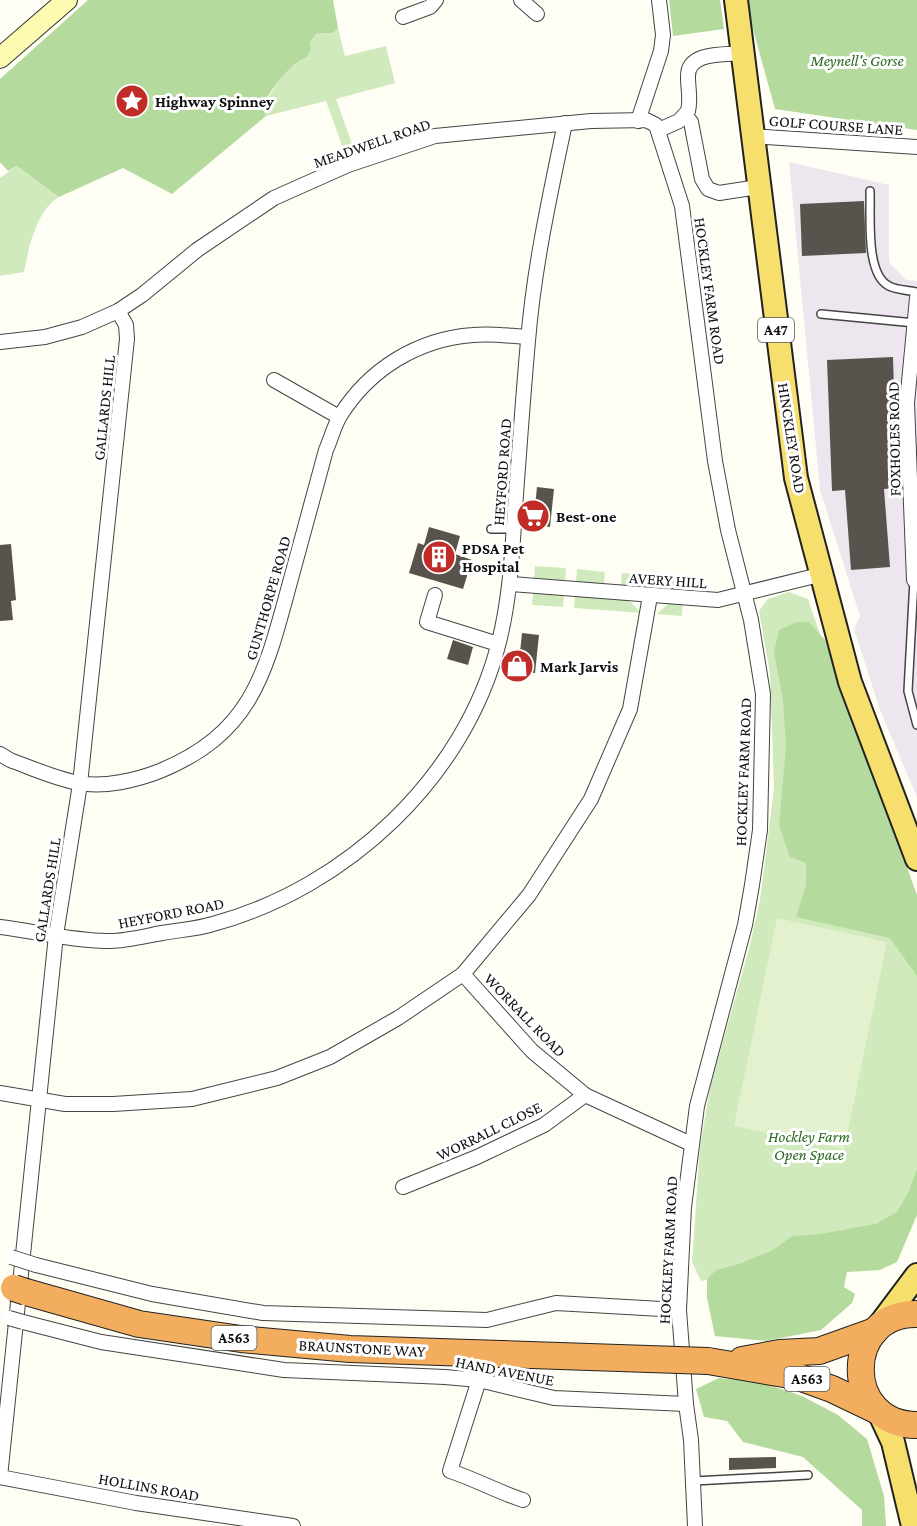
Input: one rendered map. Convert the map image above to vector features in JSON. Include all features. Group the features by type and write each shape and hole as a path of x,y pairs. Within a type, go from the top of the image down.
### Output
{"highway":[{"name":"BRAUNSTONE WAY","path":"13,1288 139,1324 241,1339 350,1349 719,1361 780,1353 819,1351 876,1330"},
{"name":"A563","path":"876,1330 892,1319 917,1314"},
{"path":"876,1330 862,1353 860,1378 863,1390 879,1412"},
{"name":"BRAUNSTONE WAY","path":"719,1361 814,1381 879,1412"},
{"name":"A563","path":"879,1412 892,1421 917,1425"}],"main road":[{"name":"HINCKLEY ROAD","path":"736,0 796,478 819,575 850,682 917,859"},
{"path":"876,1330 917,1275"},
{"path":"879,1412 893,1442 913,1526"}],"street":[{"path":"0,58 67,0"},
{"path":"403,17 430,7 436,0"},
{"path":"521,0 537,14"},
{"path":"638,122 661,51 663,35 659,0"},
{"path":"659,130 685,116 690,104 688,74 695,61 710,56 743,53"},
{"path":"685,116 691,122 702,179 708,189 719,193 758,187"},
{"name":"MEADWELL ROAD","path":"0,342 45,337 82,327 142,296 197,250 274,198 348,165 435,136 565,123 652,122 659,130"},
{"name":"HEYFORD ROAD","path":"0,927 109,942 211,925 281,899 344,862 396,819 423,788 463,728 484,686 498,644 511,584 528,337 544,227 565,123"},
{"name":"HOCKLEY FARM ROAD","path":"659,130 682,206 714,461 728,530 745,595 763,694 760,830 745,925 707,1060 691,1144 680,1310 694,1481 695,1526"},
{"name":"GOLF COURSE LANE","path":"752,136 917,147"},
{"name":"FOXHOLES ROAD","path":"914,580 907,403 917,298"},
{"name":"GALLARDS HILL","path":"0,1477 56,935 80,784 128,339 126,325 117,310"},
{"name":"GUNTHORPE ROAD","path":"80,784 114,782 146,776 180,763 211,743 235,721 253,696 268,662 326,450 339,417 360,388 391,362 418,347 448,338 474,334 528,337"},
{"path":"274,380 339,417"},
{"name":"AVERY HILL","path":"511,584 718,600 819,575"},
{"path":"435,596 427,622 498,644"},
{"path":"0,1093 65,1104 113,1104 192,1099 277,1078 330,1057 398,1018 463,974 529,895 591,799 630,709 650,596"},
{"path":"0,754 10,760 80,784"},
{"name":"WORRALL ROAD","path":"463,974 532,1051 585,1095 691,1144"},
{"name":"WORRALL CLOSE","path":"403,1186 427,1179 544,1125 585,1095"},
{"path":"6,1256 152,1294 263,1313 487,1320 556,1303 680,1310"},
{"name":"HAND AVENUE","path":"5,1316 101,1342 284,1370 479,1380 554,1398 686,1404"},
{"path":"479,1380 450,1471 523,1500"},
{"name":"HOLLINS ROAD","path":"0,1477 136,1503 293,1526"}],"lane":[{"path":"870,191 873,261 876,276 889,286 917,292"},
{"path":"821,314 915,323"},
{"path":"491,529 514,529"},
{"path":"914,580 908,691 917,725"},
{"path":"694,1481 808,1475"}],"shaded area":[{"path":"789,162 889,185 889,262 906,280 917,281 917,797 880,710 854,629 860,616 820,490"}],"green space":[{"name":"Highway Spinney","path":"88,0 333,0 338,28 333,33 317,33 310,43 311,50 307,57 288,71 265,101 262,107 266,116 172,194 123,168 59,197 17,166 8,171 0,162 0,79"},
{"path":"669,0 720,0 724,29 673,36"},
{"name":"Meynell's Gorse","path":"749,0 917,0 917,130 775,109 751,22"},
{"path":"338,28 345,56 386,46 395,83 336,99 356,155 347,159 326,101 266,116 262,107 283,75 311,50 310,44 317,33 333,33"},
{"path":"17,166 59,197 51,203 39,220 31,241 24,272 0,276 0,178"},
{"path":"535,566 566,568 565,581 534,579"},
{"path":"577,569 605,572 604,584 576,582"},
{"path":"622,573 651,575 650,588 621,586"},
{"path":"660,576 678,577 677,590 659,589"},
{"path":"685,578 706,579 705,592 684,591"},
{"path":"533,592 564,594 563,607 532,605"},
{"name":"Hockley Farm Open Space","path":"789,592 808,599 917,918 917,1209 895,1234 701,1281 692,1262 700,1147 711,1083 749,949 760,900 774,789 770,673 759,611 768,599"},
{"path":"575,595 628,599 641,613 574,608"},
{"path":"670,602 683,603 682,616 657,614"},
{"path":"797,622 809,622 825,640 917,895 917,976 890,938 796,917 806,885 806,863 790,857 779,826 786,746 783,700 774,652 779,630"},
{"path":"777,918 887,942 844,1149 734,1126"},
{"path":"917,1169 917,1215 897,1262 880,1270 847,1272 844,1287 855,1294 852,1303 821,1330 766,1341 715,1336 707,1298 707,1279 716,1270 739,1264 773,1250 792,1236 820,1234 876,1224 897,1212 909,1191"},
{"path":"719,1378 760,1382 802,1396 838,1415 867,1439 884,1496 886,1526 862,1526 862,1510 803,1457 743,1442 727,1421 704,1417 696,1389"}],"building":[{"path":"864,201 866,253 802,256 800,204"},
{"path":"893,357 897,488 884,489 890,567 851,570 845,490 832,491 827,360"},
{"path":"537,487 554,489 550,527 533,525"},
{"name":"PDSA Pet Hospital","path":"429,527 460,536 455,554 472,560 463,589 409,573 418,543 424,545"},
{"path":"11,544 16,600 11,601 13,620 0,621 0,545"},
{"path":"522,633 539,635 535,673 518,672"},
{"path":"453,640 473,647 468,665 447,659"},
{"path":"776,1457 776,1468 729,1470 729,1458"}],"place":[{"name":"Highway Spinney","path":"132,101"},
{"name":"Best-one","path":"533,516"},
{"name":"PDSA Pet Hospital","path":"439,557"},
{"name":"Mark Jarvis","path":"517,666"}]}
